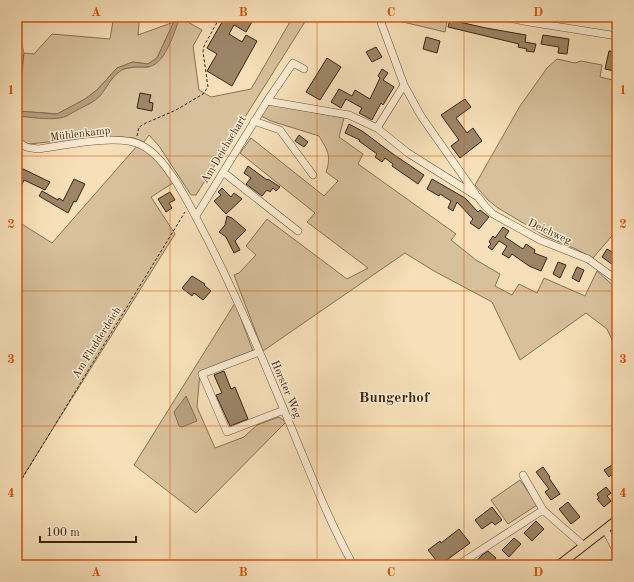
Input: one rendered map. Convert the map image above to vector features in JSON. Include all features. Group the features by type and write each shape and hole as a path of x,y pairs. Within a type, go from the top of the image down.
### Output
{"main road":[{"path":"561,564 617,520"}],"street":[{"name":"Deichweg","path":"379,17 404,85 421,116 484,206 493,214 540,240 588,259 617,280"},
{"path":"504,17 617,36"},
{"path":"17,39 20,52 17,74"},
{"name":"Am Deichschart","path":"197,219 254,121 270,101 293,63 304,69"},
{"path":"377,128 404,85"},
{"name":"Deichweg","path":"270,101 349,116 377,128 408,153 478,197"},
{"path":"254,121 280,130 313,174"},
{"name":"Mühlenkamp","path":"18,144 28,148 39,149 115,139 143,145 153,152 169,172 197,219"},
{"path":"223,172 298,231"},
{"name":"Horster Weg","path":"197,219 220,263 284,410 327,515 353,565"},
{"path":"259,352 202,374 227,432 284,410"},
{"path":"523,475 543,510 584,546"},
{"path":"458,565 543,510"},
{"path":"605,529 617,552"}],"path":[{"path":"137,143 137,133 139,127 176,110 203,94 208,88 203,52 204,46 220,17"},
{"name":"Am Fludderdeich","path":"17,487 190,205"}],"shaded area":[{"path":"176,17 180,17 168,48 164,55 153,65 146,67 132,67 122,70 113,77 98,98 65,117 50,119 17,116 17,111 57,114 85,99 97,90 117,68 133,62 148,64 157,58"},
{"path":"180,17 188,17 186,21 202,30 193,46 199,90 211,97 251,89 291,20 286,17 308,17 196,195 191,195 159,146 149,135 144,142 134,138 106,136 29,144 19,137 17,116 57,118 68,115 100,95 118,72 123,69 135,67 148,67 163,56"},
{"path":"382,17 448,17 445,32"},
{"path":"113,21 139,22 138,35 174,22 157,58 148,64 133,62 117,68 97,90 69,109 57,114 18,111 24,53 34,54 52,34 110,39"},
{"path":"557,59 575,63 581,61 602,65 600,77 617,81 617,230 593,258 545,236 498,208 488,200 475,185 520,106 547,68"},
{"path":"271,104 344,118 339,137 363,154 358,164 456,234 451,240 476,260 500,274 495,286 512,295 519,284 537,293 544,278 585,296 597,271 617,289 617,350 607,329 586,313 520,360 492,302 434,271 405,253 263,351 234,275 239,273 256,255 246,246 267,219 347,279 368,268 307,222 315,213 240,153 251,138 324,196 338,181 326,172 329,157 319,136 271,121 261,116 264,109"},
{"path":"137,146 153,157 173,183 151,197 175,234 17,486 17,221 52,243"},
{"path":"235,303 253,351 200,372 197,407 215,448 244,437 257,425 279,417 286,422 196,513 134,465"},
{"path":"186,396 197,421 182,427 179,426 174,412"},
{"path":"520,480 537,505 508,524 491,500"}],"building":[{"path":"225,17 247,17 253,20 246,32 234,25 229,34 242,42 246,35 257,41 232,86 207,71 217,54 207,48"},
{"path":"450,20 526,35 525,42 536,44 534,52 526,51 527,49 518,47 519,44 448,27"},
{"path":"543,35 569,39 567,54 558,53 559,47 541,44"},
{"path":"426,37 440,41 437,53 423,49"},
{"path":"376,47 382,57 372,62 366,52"},
{"path":"609,51 617,52 615,71 605,69"},
{"path":"327,58 341,67 320,100 306,92"},
{"path":"382,69 388,73 383,80 394,87 383,105 381,103 372,120 359,113 362,108 346,99 341,108 331,102 339,89 352,96 355,90 370,99 380,78 378,76"},
{"path":"140,93 151,95 149,102 153,103 152,111 137,108"},
{"path":"465,99 471,107 456,118 467,133 473,128 482,141 460,158 451,146 459,140 441,115"},
{"path":"349,124 362,131 424,175 418,184 392,166 393,164 385,158 382,162 375,157 377,154 359,141 360,140 345,133"},
{"path":"299,135 308,142 304,147 295,141"},
{"path":"17,166 50,182 45,190 24,180 17,195"},
{"path":"248,166 267,180 268,179 280,187 276,191 273,188 270,192 267,190 262,196 246,184 251,178 244,173"},
{"path":"74,179 85,184 76,202 74,201 68,213 39,196 42,191 58,200 59,198 63,201"},
{"path":"432,179 465,198 478,212 480,210 489,217 479,229 470,223 473,219 457,202 453,211 448,208 451,201 440,194 439,196 427,189"},
{"path":"222,188 231,197 234,193 242,199 226,214 214,201 221,195 218,192"},
{"path":"170,192 175,200 169,203 172,208 166,212 158,199"},
{"path":"227,216 232,218 246,230 235,241 240,250 234,253 226,237 219,232 225,225"},
{"path":"503,227 509,231 505,237 523,249 526,244 535,250 534,253 547,258 541,271 529,266 512,254 509,258 502,254 507,246 499,241 492,250 488,247 491,244 489,242 493,236 495,238"},
{"path":"607,249 617,255 617,259 613,265 602,257"},
{"path":"558,262 566,265 560,278 553,274"},
{"path":"577,267 584,270 579,282 572,278"},
{"path":"192,276 205,284 204,285 211,291 203,300 194,293 192,296 182,288"},
{"path":"224,371 231,389 235,387 248,419 230,426 216,395 222,393 214,375"},
{"path":"612,465 617,474 617,489 611,475 609,477 604,470"},
{"path":"543,467 560,494 551,500 545,492 549,489 536,472"},
{"path":"606,487 611,493 607,496 611,501 604,507 597,499 599,498 597,494"},
{"path":"568,502 580,517 571,524 559,509"},
{"path":"492,507 502,520 495,525 492,522 482,529 475,520"},
{"path":"536,521 544,529 532,541 524,533"},
{"path":"459,529 470,543 440,565 428,550 440,541 441,543"},
{"path":"514,538 521,544 509,557 502,550"},
{"path":"488,551 496,558 490,565 473,565 482,555"}],"district":[{"name":"Bungerhof","path":"394,397"}]}
